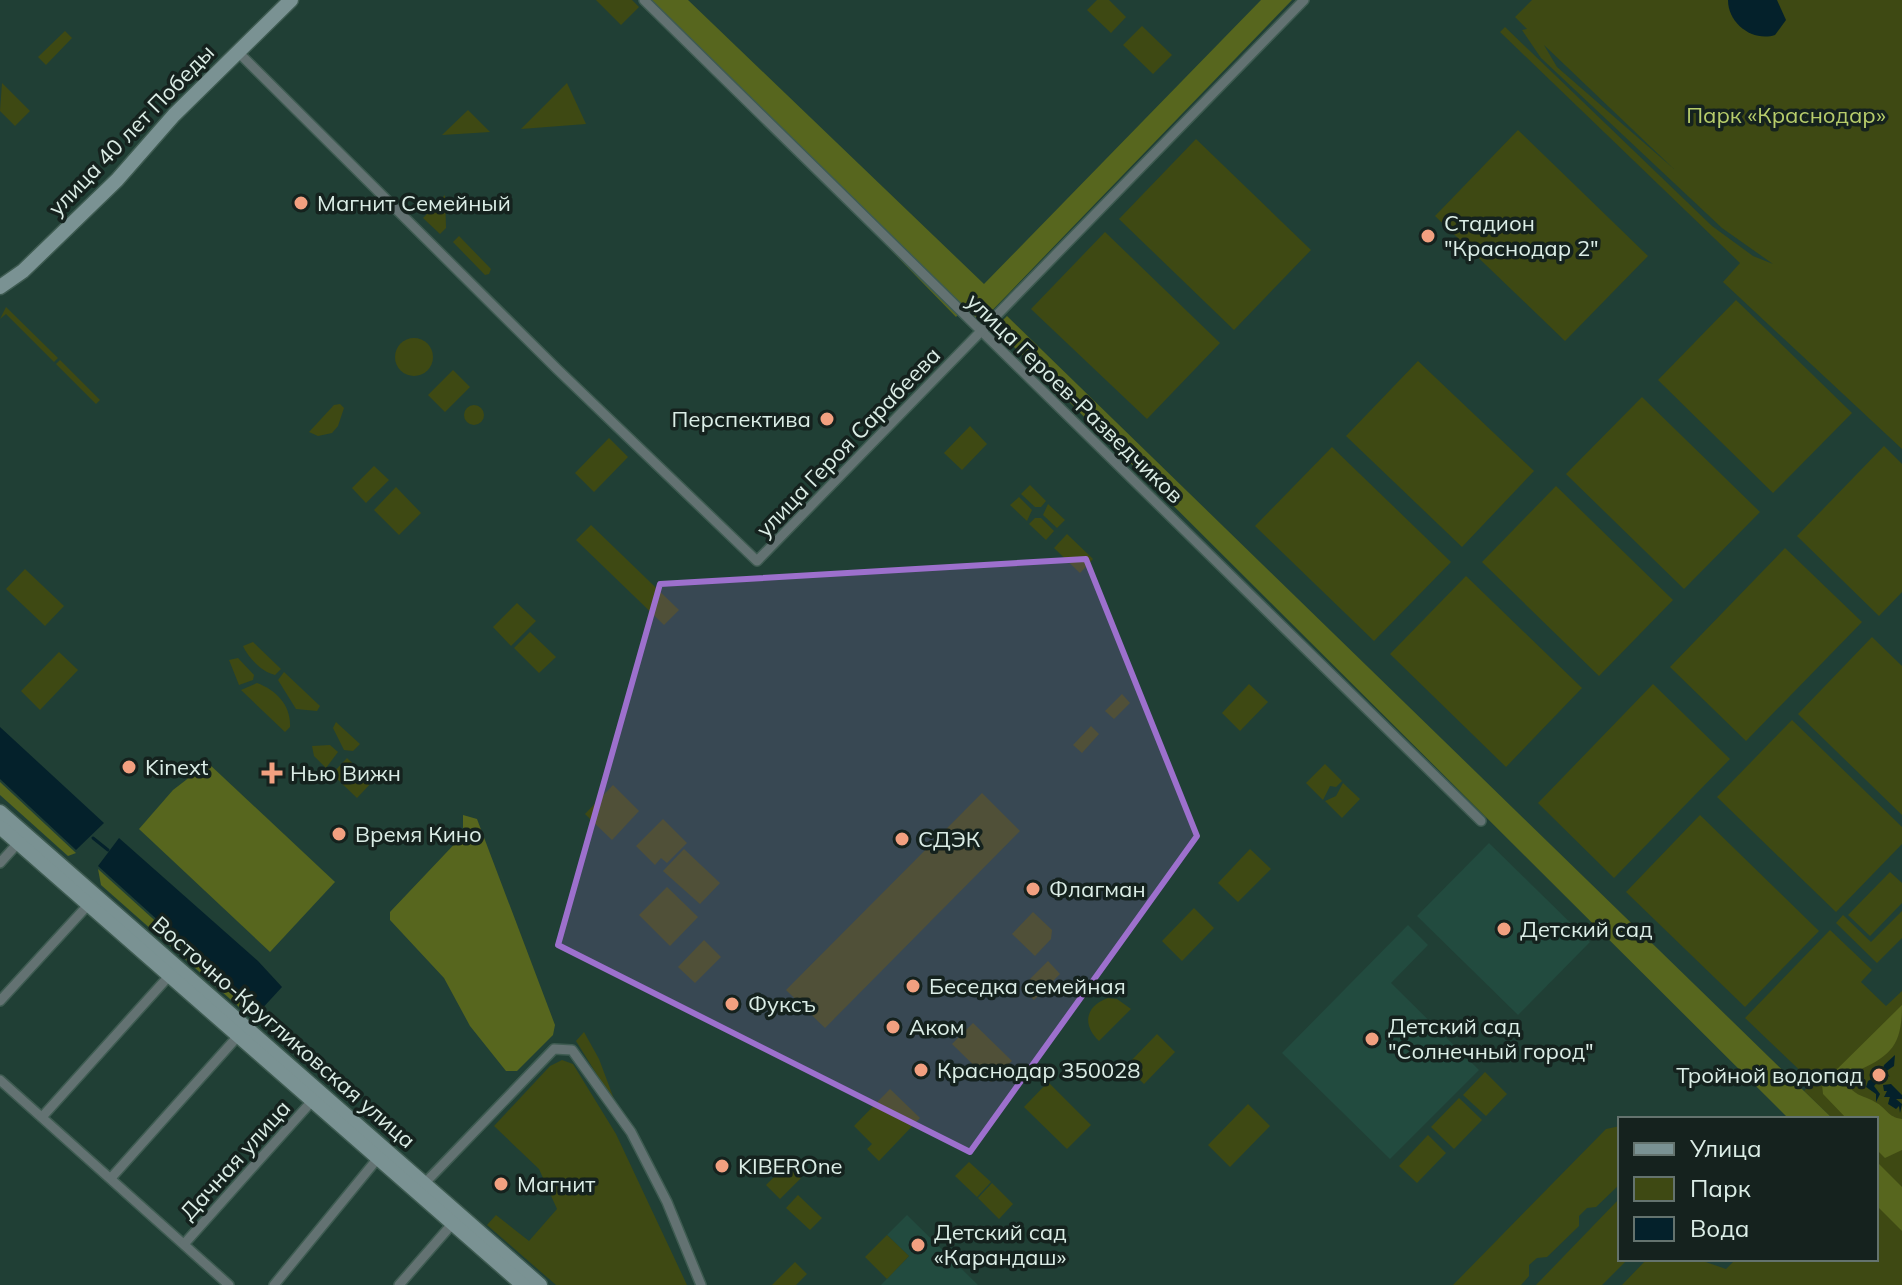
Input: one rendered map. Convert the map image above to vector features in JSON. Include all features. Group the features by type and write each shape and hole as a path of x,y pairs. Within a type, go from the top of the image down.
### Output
{"main road":[{"name":"улица 40 лет Победы","path":"0,287 23,271 117,180 174,115 291,0"},
{"name":"Восточно-Кругликовская улица","path":"0,812 540,1285"},
{"name":"Восточно-Кругликовская улица","path":"0,827 523,1285"}],"street":[{"name":"улица Героев-Разведчиков","path":"644,0 1481,821"},
{"name":"улица Героя Сарабеева","path":"238,52 557,369 757,561 1304,0"},
{"path":"0,863 18,843"},
{"path":"0,1001 88,905"},
{"path":"42,1117 169,976"},
{"path":"111,1178 238,1036"},
{"path":"424,1184 554,1049 565,1047 572,1050 631,1132 667,1202 701,1285"},
{"name":"Дачная улица","path":"0,1080 229,1285"},
{"name":"Дачная улица","path":"185,1243 312,1101"},
{"path":"274,1285 378,1158"},
{"path":"399,1285 453,1223"}],"highlighted area":[{"path":"1086,559 1197,836 970,1152 558,945 660,584"}],"shaded area":[{"name":"Детский сад","path":"1489,843 1590,942 1518,1015 1417,916"},
{"name":"Детский сад \"Солнечный город\"","path":"1408,925 1428,945 1391,983 1479,1070 1390,1159 1282,1053"},
{"name":"Детский сад «Карандаш»","path":"907,1215 978,1285 881,1285 909,1256 887,1235"}],"green space":[{"path":"596,0 632,0 639,7 621,25"},
{"path":"647,0 688,0 984,284 1261,0 1292,0 979,324 963,309 956,317"},
{"path":"1097,0 1109,0 1126,17 1111,33 1087,10"},
{"name":"Парк «Краснодар»","path":"1532,0 1902,0 1902,449 1723,282 1740,263 1500,32 1505,27 1712,226 1753,256 1773,264 1722,228 1541,58 1522,30 1527,29 1515,17","holes":["1544,45 1674,169 1557,67"]},
{"path":"1142,26 1172,55 1153,74 1123,45"},
{"path":"65,31 72,38 46,65 38,57"},
{"path":"2,83 30,111 15,126 0,111"},
{"path":"567,83 586,124 521,129"},
{"path":"468,110 490,132 442,135"},
{"path":"1518,130 1648,256 1565,341 1435,216"},
{"path":"1196,139 1311,250 1234,330 1119,219"},
{"path":"445,195 446,228 440,234 423,218"},
{"path":"1105,232 1220,343 1147,419 1031,309"},
{"path":"459,236 491,269 489,274 485,275 453,242"},
{"path":"1736,300 1852,413 1773,493 1658,380"},
{"path":"6,307 58,358 54,362 6,314 0,319"},
{"path":"1007,316 1831,1117 1787,1117 995,328"},
{"path":"414,338 428,343 433,357 428,371 414,376 400,371 395,357 400,343"},
{"path":"60,360 100,400 96,404 56,364"},
{"path":"1418,361 1534,471 1462,547 1346,436"},
{"path":"453,370 470,387 445,412 428,395"},
{"path":"1642,397 1760,512 1684,589 1566,474"},
{"path":"340,404 344,408 332,433 318,436 309,432 334,405"},
{"path":"474,405 481,408 484,415 481,422 474,425 467,422 464,415 467,408"},
{"path":"970,426 987,444 962,470 944,453"},
{"path":"609,438 628,457 594,492 575,473"},
{"path":"1884,446 1902,464 1902,592 1879,616 1797,536"},
{"path":"1332,447 1451,562 1374,641 1255,526"},
{"path":"374,466 389,480 366,503 352,488"},
{"path":"1030,485 1046,501 1041,507 1035,507 1021,494"},
{"path":"1556,486 1673,600 1599,676 1482,562"},
{"path":"396,487 421,513 399,535 374,510"},
{"path":"1019,497 1032,510 1027,521 1010,505"},
{"path":"1048,504 1065,520 1057,528 1043,515"},
{"path":"1035,518 1041,518 1054,531 1046,540 1029,524"},
{"path":"591,525 679,610 664,625 576,540"},
{"path":"1067,534 1093,559 1080,573 1054,548"},
{"path":"1785,548 1862,622 1746,741 1670,667"},
{"path":"25,569 64,606 45,626 6,589"},
{"path":"1466,576 1582,688 1506,767 1390,654"},
{"path":"517,603 536,621 511,646 493,627"},
{"path":"530,632 556,657 539,673 514,648"},
{"path":"1872,637 1902,666 1902,815 1798,714"},
{"path":"253,642 281,669 275,675 260,667 248,655 243,646"},
{"path":"59,652 78,670 40,710 21,691"},
{"path":"238,658 254,675 253,680 239,685 229,660"},
{"path":"284,672 320,706 317,711 296,709 278,680"},
{"path":"257,683 276,694 285,705 290,727 285,732 241,690"},
{"path":"1249,684 1268,702 1240,731 1222,713"},
{"path":"1653,684 1730,759 1614,878 1538,803"},
{"path":"1122,694 1130,703 1114,719 1105,711"},
{"path":"1792,720 1902,827 1902,844 1836,912 1717,797"},
{"path":"336,722 360,744 353,751 344,750 333,728"},
{"path":"1091,726 1099,734 1082,753 1073,745"},
{"path":"330,745 338,752 326,768 314,756 312,746"},
{"path":"347,758 372,782 357,798 332,774"},
{"path":"208,763 335,882 270,952 139,829 173,790"},
{"path":"1325,764 1342,781 1336,787 1330,786 1323,800 1306,783"},
{"path":"0,782 76,853 68,856 0,795"},
{"path":"1343,783 1360,799 1342,818 1325,801 1336,796"},
{"path":"613,785 639,811 612,840 585,814"},
{"path":"982,793 1020,831 825,1028 786,990"},
{"path":"463,815 477,819 555,1025 553,1035 517,1071 506,1071 470,1026 444,978 390,920 390,912 463,835"},
{"path":"1700,815 1819,931 1745,1007 1626,892"},
{"path":"663,819 687,843 667,863 661,858 655,865 636,846"},
{"path":"684,849 720,883 700,904 663,871"},
{"path":"1250,849 1271,869 1238,902 1218,883"},
{"path":"98,869 260,1016 255,1021 101,885"},
{"path":"1890,872 1902,883 1902,903 1870,936 1848,915"},
{"path":"667,887 698,917 670,946 639,915"},
{"path":"1194,908 1214,928 1182,961 1162,941"},
{"path":"1902,911 1902,938 1877,963 1836,923 1843,915 1871,942"},
{"path":"1033,912 1052,930 1051,939 1035,956 1012,934"},
{"path":"1830,930 1872,970 1861,982 1886,1006 1902,991 1902,1285 1622,1285 1645,1261 1703,1261 1726,1269 1734,1261 1878,1261 1878,1117 1831,1117 1804,1091 1812,1082 1745,1018"},
{"path":"704,940 721,957 695,983 678,967"},
{"path":"1048,961 1060,974 1034,1000 1021,988"},
{"path":"1108,998 1117,999 1131,1009 1099,1041 1090,1029 1088,1016 1094,1006"},
{"path":"1902,1005 1897,1040 1886,1055 1855,1072 1852,1090 1902,1119 1902,1150 1885,1158 1878,1151 1878,1117 1845,1117 1823,1094 1822,1084"},
{"path":"973,1023 1012,1061 991,1082 952,1044"},
{"path":"584,1032 599,1059 617,1107 576,1041"},
{"path":"1157,1034 1175,1052 1144,1084 1126,1066"},
{"path":"562,1060 573,1064 616,1134 687,1285 556,1285 487,1225 496,1215 529,1241 557,1209 539,1169 494,1126 550,1066"},
{"path":"1485,1072 1507,1094 1486,1116 1463,1095"},
{"path":"1048,1082 1091,1125 1067,1149 1024,1107"},
{"path":"890,1089 920,1118 879,1161 867,1149 872,1144 854,1126"},
{"path":"1459,1098 1482,1120 1454,1149 1431,1127"},
{"path":"1248,1104 1270,1126 1230,1167 1208,1145"},
{"path":"1618,1126 1618,1186 1596,1207 1587,1208 1579,1216 1579,1226 1547,1257 1537,1258 1529,1265 1529,1276 1521,1285 1453,1285 1606,1129"},
{"path":"1428,1135 1446,1153 1417,1183 1399,1166"},
{"path":"969,1162 991,1182 977,1197 955,1176"},
{"path":"1878,1163 1902,1187 1902,1231 1878,1207"},
{"path":"787,1164 801,1178 780,1199 766,1185"},
{"path":"992,1183 1013,1204 999,1219 978,1198"},
{"path":"798,1195 822,1218 810,1230 786,1208"},
{"path":"1618,1200 1618,1261 1626,1261 1602,1285 1536,1285"},
{"path":"887,1235 909,1256 887,1279 865,1257"},
{"path":"795,1262 807,1274 796,1285 772,1285"}],"water":[{"path":"1728,0 1777,0 1786,20 1775,35 1758,36 1743,29 1732,17"},
{"path":"0,727 104,823 76,850 0,779"},
{"path":"119,838 258,961 282,987 259,1012 98,866"},
{"path":"1895,1055 1894,1066 1885,1072 1890,1077 1885,1074 1874,1086 1880,1094 1876,1102 1876,1094 1866,1087 1868,1081 1882,1073 1884,1065"},
{"path":"1891,1084 1902,1095 1902,1099 1896,1099 1902,1104 1900,1113 1899,1106 1896,1109 1888,1104 1890,1097 1884,1097 1887,1091 1884,1091 1883,1085"}],"waterway":[{"path":"93,838 108,850"}],"place":[{"name":"Магнит Семейный","path":"301,203"},
{"name":"Стадион \"Краснодар 2\"","path":"1428,236"},
{"name":"Перспектива","path":"827,419"},
{"name":"Kinext","path":"129,767"},
{"name":"Нью Вижн","path":"272,773"},
{"name":"Время Кино","path":"339,834"},
{"name":"СДЭК","path":"902,839"},
{"name":"Флагман","path":"1033,889"},
{"name":"Детский сад","path":"1504,929"},
{"name":"Беседка семейная","path":"913,986"},
{"name":"Фуксъ","path":"732,1004"},
{"name":"Аком","path":"893,1027"},
{"name":"Детский сад \"Солнечный город\"","path":"1372,1039"},
{"name":"Краснодар 350028","path":"921,1070"},
{"name":"Тройной водопад","path":"1879,1075"},
{"name":"KIBEROne","path":"722,1166"},
{"name":"Магнит","path":"501,1184"},
{"name":"Детский сад «Карандаш»","path":"918,1245"}]}
